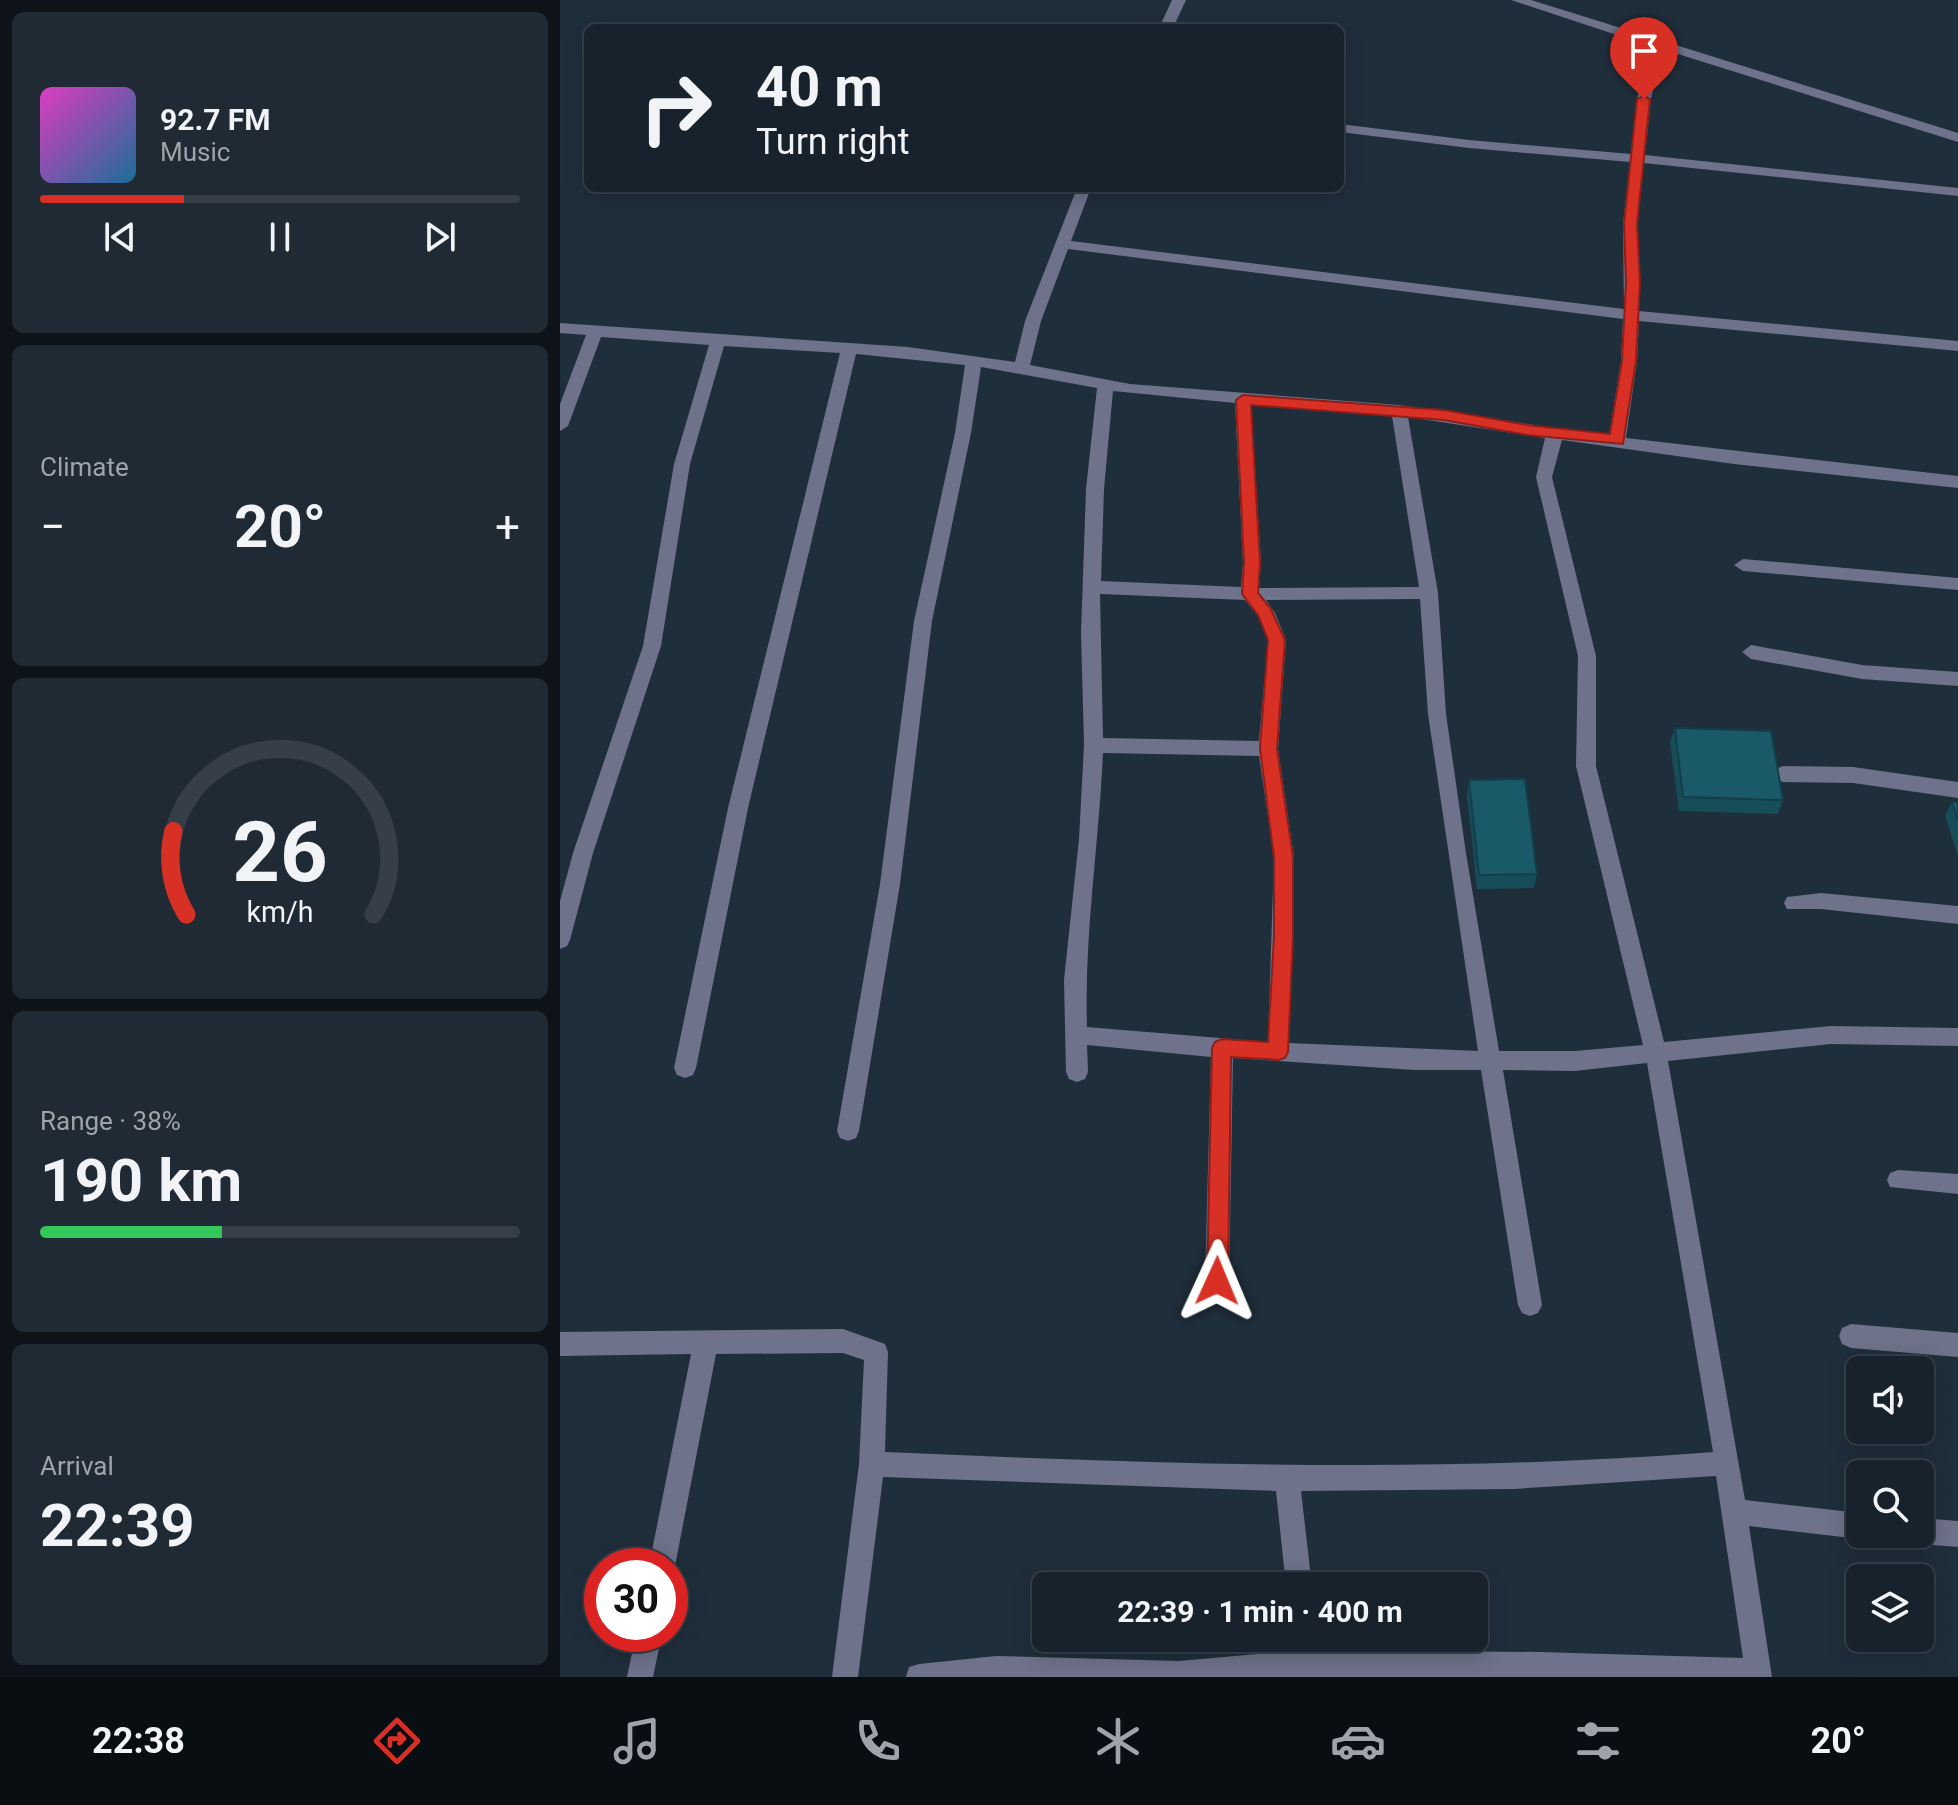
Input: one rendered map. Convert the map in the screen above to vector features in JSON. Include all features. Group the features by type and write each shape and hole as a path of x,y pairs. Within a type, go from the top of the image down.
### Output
{"street":[{"path":"1168,24 1179,0"},
{"path":"1518,0 1633,35 1656,46 1719,62 1958,138"},
{"path":"1617,440 1629,361 1630,224 1644,99 1656,46"},
{"path":"1344,128 1469,144 1958,192"},
{"path":"1021,368 1033,321 1082,192"},
{"path":"1062,244 1631,315 1958,346"},
{"path":"560,328 908,352 1106,384 1243,400 1399,410 1748,460 1958,482"},
{"path":"560,426 595,331"},
{"path":"560,940 583,853 652,646 662,601 669,528 682,464 718,341"},
{"path":"685,1068 745,778 797,576 849,350"},
{"path":"848,1131 890,884 923,621 963,433 974,361"},
{"path":"1077,1072 1075,980 1089,839 1094,745 1092,587 1095,489 1106,384"},
{"path":"1243,400 1252,563 1250,594 1266,613 1277,640 1268,749 1284,857 1284,937 1278,1052"},
{"path":"1399,410 1429,593 1437,714 1488,1060 1530,1305"},
{"path":"1310,1652 1385,1670 1759,1674 1727,1463 1656,1053 1586,766 1587,656 1544,477 1555,433"},
{"path":"1743,565 1958,584"},
{"path":"1092,587 1250,594 1429,593"},
{"path":"1751,652 1862,672 1958,679"},
{"path":"1094,745 1268,749"},
{"path":"1783,774 1853,775 1958,790"},
{"path":"1794,903 1821,901 1958,915"},
{"path":"1076,1035 1415,1060 1575,1061 1831,1035 1958,1037"},
{"path":"1217,1281 1222,1048"},
{"path":"1898,1180 1958,1184"},
{"path":"1851,1336 1958,1345"},
{"path":"560,1344 843,1341 876,1352 872,1464 845,1677"},
{"path":"666,1548 706,1342"},
{"path":"872,1464 1080,1473 1378,1478 1626,1473 1727,1463"},
{"path":"1287,1476 1297,1572"},
{"path":"1734,1511 1846,1524"},
{"path":"1934,1532 1958,1534"},
{"path":"640,1677 645,1652"},
{"path":"919,1677 996,1669 1179,1674 1300,1652"}],"building":[{"path":"1675,728 1771,731 1783,800 1683,797"},
{"path":"1525,779 1537,874 1479,875 1469,780"},
{"path":"1952,802 1958,802 1958,820"}],"route":[{"path":"1217,1281 1222,1048 1278,1052 1284,937 1284,857 1268,749 1277,640 1266,613 1250,594 1252,563 1243,400 1444,415 1527,430 1617,440 1629,361 1633,282 1630,224 1644,99"}]}
